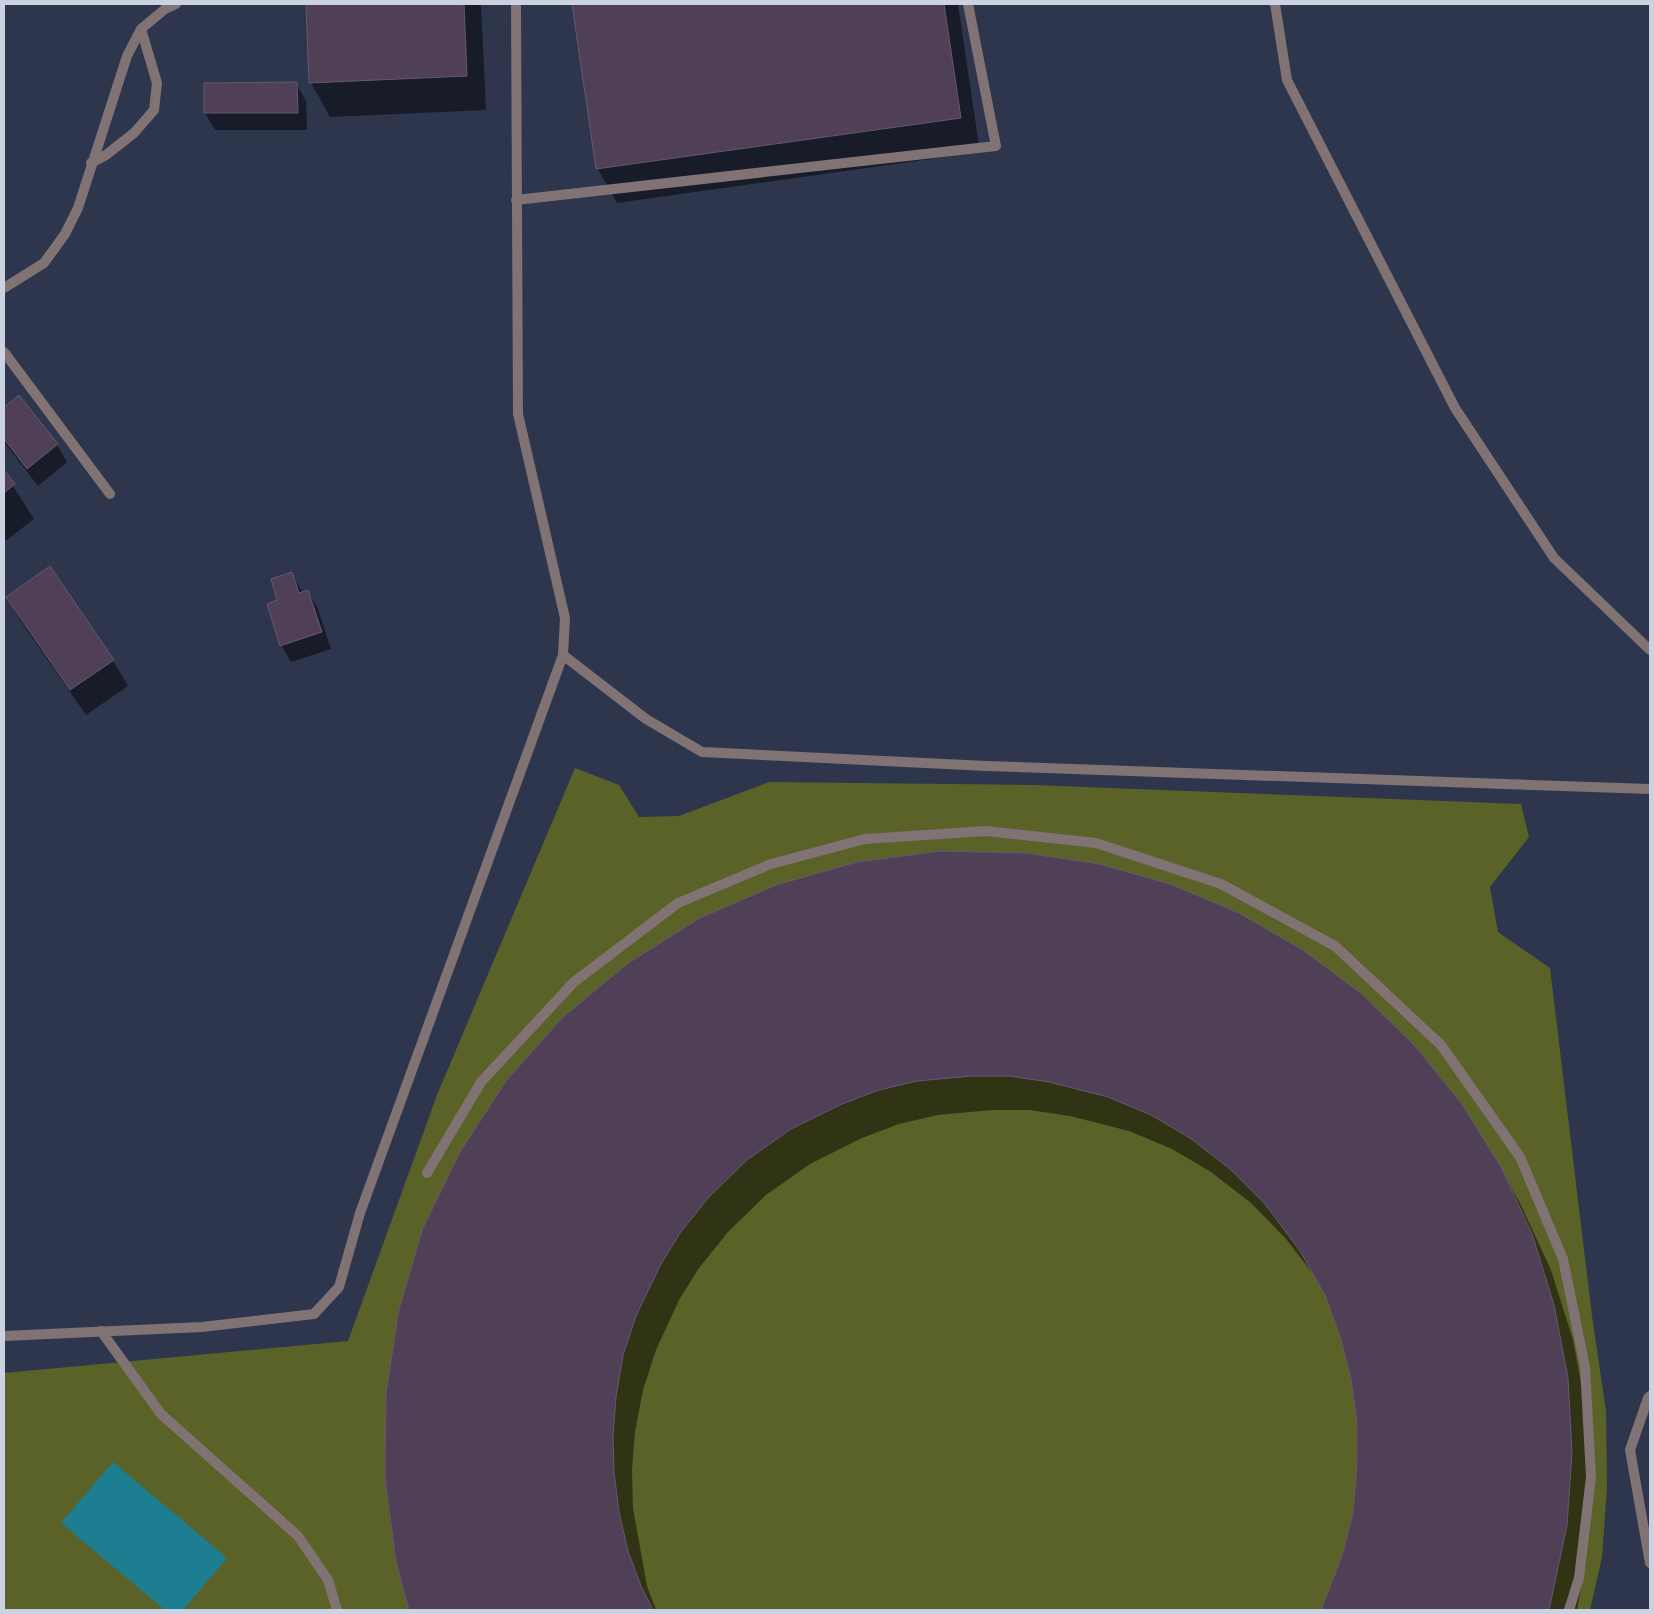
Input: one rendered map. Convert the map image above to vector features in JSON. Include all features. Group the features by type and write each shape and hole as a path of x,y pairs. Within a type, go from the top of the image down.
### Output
{"street":[{"path":"4,288 44,263 60,242 78,208 91,163 128,56 141,29 176,4"},
{"path":"4,1336 202,1327 314,1314 339,1287 360,1213 563,655 565,618 518,414 516,4"},
{"path":"516,200 996,146 968,4"},
{"path":"1275,4 1287,80 1455,408 1554,558 1650,650"},
{"path":"91,163 106,155 134,133 154,110 157,83 141,29"},
{"path":"4,352 110,494"},
{"path":"563,655 646,719 702,752 986,766 1650,788"},
{"path":"427,1173 481,1082 574,982 678,903 770,864 865,839 986,831 1096,843 1221,884 1334,946 1342,953 1441,1045 1520,1157 1563,1259 1585,1366 1591,1477 1579,1578 1569,1610"},
{"path":"101,1331 161,1414 298,1536 328,1580 337,1610"},
{"path":"1650,1396 1630,1450 1650,1563"}],"green space":[{"path":"575,768 619,785 639,817 679,816 769,782 1034,785 1521,804 1529,837 1490,887 1498,932 1550,968 1592,1316 1606,1411 1607,1488 1602,1557 1590,1610 4,1610 4,1373 348,1341 437,1095"}],"water":[{"path":"113,1462 227,1558 183,1610 165,1610 61,1523"}],"building":[{"path":"306,4 464,4 467,76 309,83"},
{"path":"572,4 944,4 961,118 596,169"},
{"path":"297,82 298,113 204,113 204,83"},
{"path":"19,395 58,444 27,469 4,439 4,407"},
{"path":"4,470 15,484 4,493"},
{"path":"50,566 114,660 70,690 6,597"},
{"path":"292,572 299,593 308,590 322,632 280,646 267,604 277,600 271,579"},
{"path":"941,851 1026,853 1099,864 1170,884 1239,913 1303,950 1362,994 1415,1046 1462,1104 1501,1167 1532,1234 1554,1305 1568,1378 1572,1452 1567,1525 1549,1610 1321,1610 1342,1556 1353,1513 1357,1467 1357,1421 1351,1379 1341,1339 1325,1295 1300,1251 1265,1204 1230,1169 1190,1138 1151,1115 1108,1097 1049,1082 1009,1076 972,1076 917,1081 879,1090 842,1104 791,1129 747,1160 708,1198 680,1233 660,1266 636,1316 623,1355 616,1397 613,1435 614,1472 619,1512 628,1551 641,1586 653,1610 409,1610 396,1562 385,1478 386,1393 399,1309 423,1228 460,1152 506,1081 562,1018 627,964 698,919 776,885 857,862"}]}
